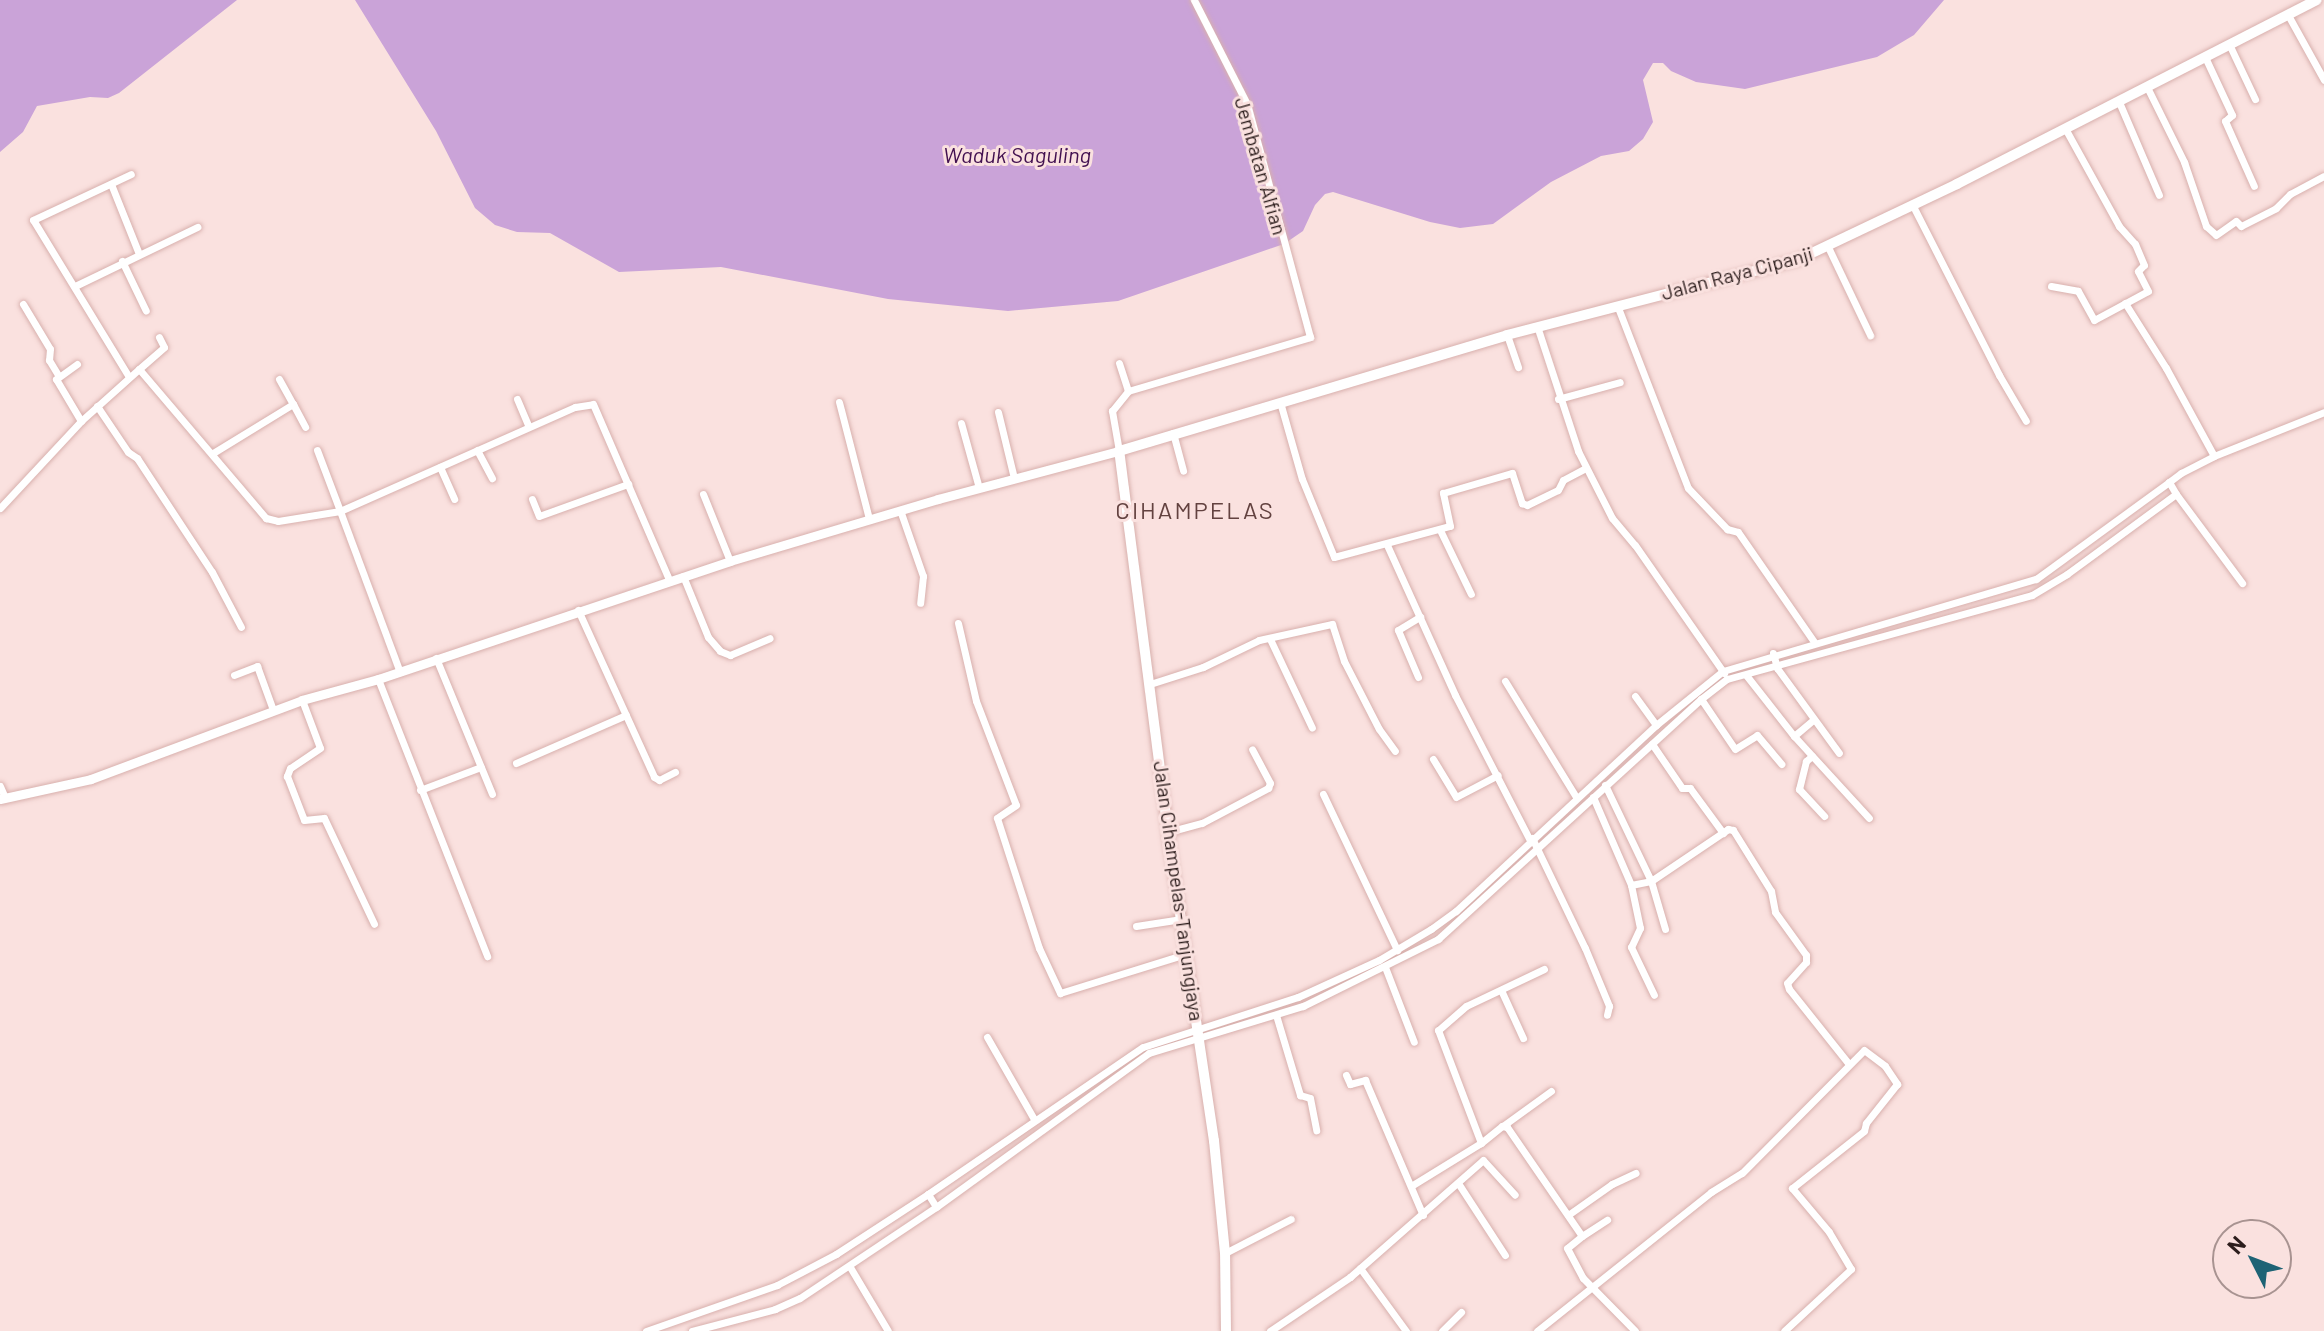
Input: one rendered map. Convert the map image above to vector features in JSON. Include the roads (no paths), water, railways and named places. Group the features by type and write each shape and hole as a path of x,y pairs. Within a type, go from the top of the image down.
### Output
{"main road":[{"name":"Jalan Raya Cipanji","path":"1119,451 1537,326 1773,267 1828,247 2288,15 2296,5 2317,0"},
{"name":"Jalan Cihampelas-Tanjungjaya","path":"1119,451 1168,832 1200,1040 1225,1253 1226,1331"}],"street":[{"name":"Jembatan Alfian","path":"1128,391 1309,336 1247,104 1194,0"},
{"path":"2288,15 2324,80"},
{"path":"2229,44 2255,99"},
{"path":"2205,57 2232,115 2225,121 2254,186"},
{"path":"2147,87 2184,162 2206,226 2216,235 2236,221 2241,226 2276,208 2290,194 2324,176"},
{"path":"2119,102 2159,195"},
{"path":"2051,286 2078,291 2094,320 2148,291 2138,271 2144,265 2065,128"},
{"path":"129,377 75,286 52,256 33,220 131,174"},
{"path":"111,184 139,254"},
{"path":"1913,206 1999,375 2026,421"},
{"path":"75,286 197,227"},
{"path":"1828,247 1870,335"},
{"path":"122,261 146,311"},
{"path":"2125,303 2166,368 2214,456"},
{"path":"23,304 50,349 49,360 58,375 56,379 81,421"},
{"path":"1617,305 1688,488 1727,529 1738,532 1815,643"},
{"path":"1537,326 1558,399 1586,468 1599,487 1612,518 1635,545 1727,679"},
{"path":"1507,335 1518,367"},
{"path":"0,508 81,421 164,347 159,337"},
{"path":"0,786 3,798 91,779 302,700 400,672 669,580 900,510 1119,451 1112,411 1128,391 1119,363"},
{"path":"58,375 77,364"},
{"path":"139,369 268,520 340,511 583,404 593,404 669,580"},
{"path":"279,379 305,427"},
{"path":"1558,399 1620,382"},
{"path":"517,399 529,427"},
{"path":"839,402 869,519"},
{"path":"1280,402 1331,555 1335,557 1450,525 1443,493 1512,473 1522,503 1527,505 1558,490 1563,480 1586,468"},
{"path":"213,453 293,404"},
{"path":"97,406 128,452 137,458 212,572 241,627"},
{"path":"998,412 1014,478"},
{"path":"692,1331 775,1309 824,1285 932,1200 1140,1058 1276,1015 1385,967 1434,934 1534,842 1576,797 1656,725 1723,671 1773,653 2036,579 2169,482 2214,456 2324,412"},
{"path":"961,423 979,488"},
{"path":"1173,433 1183,471"},
{"path":"317,450 400,672"},
{"path":"477,450 492,478"},
{"path":"440,467 454,499"},
{"path":"2169,482 2242,583"},
{"path":"532,499 539,516 628,484"},
{"path":"703,494 730,561"},
{"path":"646,1331 777,1285 932,1200 1007,1148 1034,1119 1143,1047 1198,1027 1330,990 1397,950 1434,934 1534,842 1593,797 1727,679 1777,668 2032,595 2067,574 2176,494"},
{"path":"900,510 923,576 920,603"},
{"path":"1440,530 1471,594"},
{"path":"1387,545 1455,695 1534,842 1585,948 1609,1006 1607,1015"},
{"path":"683,576 708,637 720,651 730,655 770,638"},
{"path":"578,610 655,779 675,772"},
{"path":"1418,677 1398,630 1420,617"},
{"path":"958,623 976,701 1016,805 997,818 1039,948 1060,993 1186,954"},
{"path":"1150,684 1270,639 1332,624 1344,661 1379,729 1395,751"},
{"path":"1270,639 1312,728"},
{"path":"1773,653 1777,668 1839,753"},
{"path":"436,658 492,794"},
{"path":"234,675 257,666 273,710"},
{"path":"1746,675 1794,736 1869,818"},
{"path":"378,679 487,956"},
{"path":"1505,681 1576,797"},
{"path":"1635,696 1656,725"},
{"path":"1701,699 1735,749 1757,735 1781,764"},
{"path":"302,700 320,748 290,768 287,776 304,820 324,818 374,924"},
{"path":"516,763 626,715"},
{"path":"1794,736 1813,720"},
{"path":"1652,744 1682,788 1690,788 1723,833"},
{"path":"1168,832 1202,823 1268,788 1270,783 1252,749"},
{"path":"1812,756 1806,761 1799,789 1824,816"},
{"path":"1433,759 1456,797 1498,775"},
{"path":"420,790 481,767"},
{"path":"1605,785 1651,881 1665,929"},
{"path":"1323,794 1397,950"},
{"path":"1593,797 1631,885 1640,928 1631,947 1654,995"},
{"path":"1631,885 1651,881 1723,833 1733,830 1771,891 1775,912 1806,955 1806,962 1787,983 1789,989 1848,1063"},
{"path":"1136,926 1181,919"},
{"path":"1385,967 1414,1042"},
{"path":"1481,1143 1469,1121 1438,1030 1456,1013 1544,969"},
{"path":"1501,990 1523,1038"},
{"path":"1276,1015 1300,1095 1310,1098 1316,1130"},
{"path":"987,1037 1034,1119"},
{"path":"1537,1331 1711,1192 1742,1173 1864,1050 1870,1052 1896,1079 1897,1084 1866,1123 1864,1131 1792,1188 1829,1232 1851,1267 1784,1331"},
{"path":"1346,1075 1350,1084 1365,1080 1423,1215"},
{"path":"1411,1186 1481,1143 1551,1091"},
{"path":"1504,1125 1582,1236"},
{"path":"1270,1331 1360,1268 1485,1159 1515,1195"},
{"path":"1568,1215 1612,1184 1636,1173"},
{"path":"1458,1183 1505,1255"},
{"path":"1225,1253 1291,1219"},
{"path":"1607,1220 1567,1248 1583,1278 1635,1331"},
{"path":"850,1267 888,1331"},
{"path":"1360,1268 1406,1331"},
{"path":"1442,1331 1461,1312"}],"water":[{"path":"0,0 237,0 119,93 108,98 90,97 37,106 23,132 0,152"},
{"name":"Waduk Saguling","path":"355,0 1944,0 1914,35 1877,57 1745,89 1696,82 1671,71 1663,63 1653,63 1643,80 1653,122 1643,139 1629,151 1601,156 1551,182 1493,224 1460,228 1430,222 1333,192 1325,194 1315,205 1303,231 1284,244 1118,301 1008,311 888,299 721,267 619,272 550,233 517,232 495,225 475,208 436,131"}],"district":[{"name":"CIHAMPELAS","path":"1195,510"}]}
